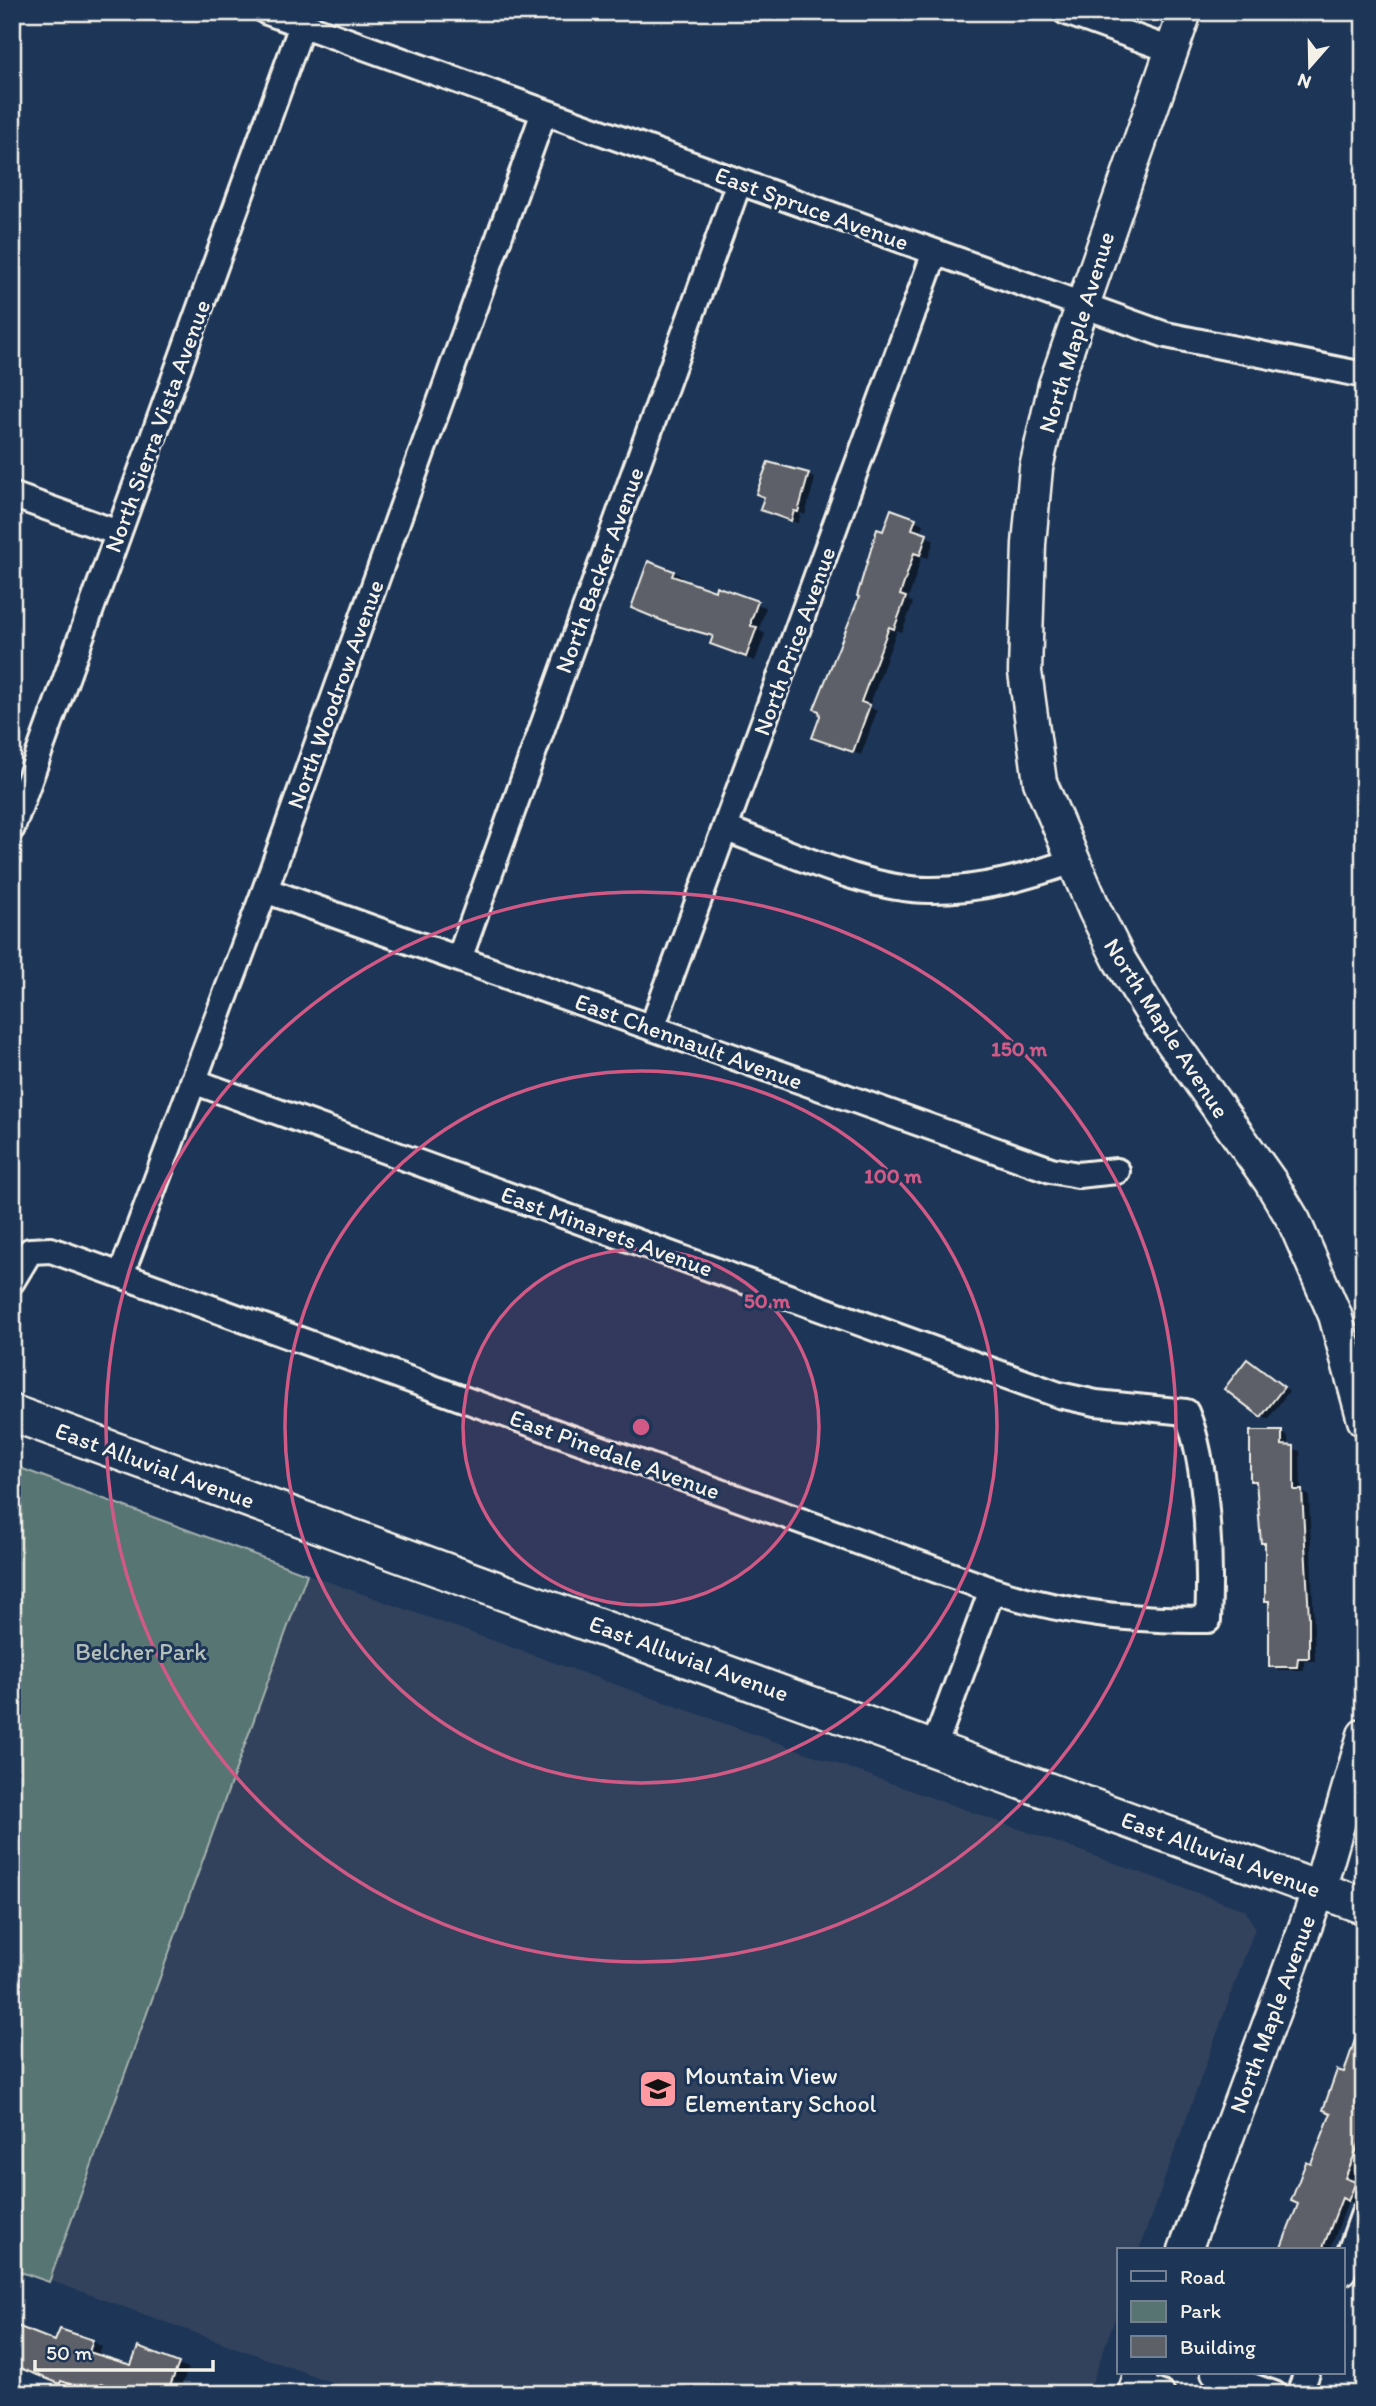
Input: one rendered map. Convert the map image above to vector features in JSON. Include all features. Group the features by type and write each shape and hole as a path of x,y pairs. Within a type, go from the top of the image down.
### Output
{"main road":[{"name":"East Alluvial Avenue","path":"12,1413 1364,1906"}],"street":[{"name":"East Spruce Avenue","path":"267,12 1166,335 1364,375"},
{"path":"1066,12 1171,50"},
{"name":"North Maple Avenue","path":"1185,12 1080,304 1055,386 1036,468 1028,544 1025,672 1040,782 1073,861 1126,972 1270,1181 1294,1221 1358,1369 1364,1420"},
{"name":"North Sierra Vista Avenue","path":"12,828 302,25"},
{"name":"North Woodrow Avenue","path":"121,1275 265,890 544,111"},
{"name":"North Backer Avenue","path":"459,959 739,182"},
{"name":"North Price Avenue","path":"652,1028 935,252"},
{"path":"12,495 118,533"},
{"path":"726,829 868,879 929,890 980,887 1031,876 1073,861"},
{"name":"East Chennault Avenue","path":"265,890 1051,1170 1078,1175 1117,1171"},
{"name":"East Minarets Avenue","path":"193,1081 1059,1395 1096,1404 1186,1412 1197,1449 1204,1504 1211,1573 1208,1620"},
{"name":"East Pinedale Avenue","path":"12,1281 30,1251 51,1250 1042,1606 1099,1616 1208,1620"},
{"path":"934,1747 992,1590"},
{"name":"North Maple Avenue","path":"1186,2248 1319,1890 1364,1735"},
{"path":"1344,2269 1364,2213"},
{"path":"1299,2394 1307,2374"},
{"path":"1224,2382 1274,2394"}],"shaded area":[{"name":"Mountain View Elementary School","path":"307,1574 1245,1910 1255,1928 1140,2248 1117,2248 1117,2313 1088,2394 364,2394 49,2280"}],"green space":[{"name":"Belcher Park","path":"12,1465 307,1574 49,2282 12,2269"}],"building":[{"path":"768,462 809,473 798,512 794,511 791,521 760,510 764,497 756,494"},
{"path":"891,509 916,518 912,529 927,534 920,555 914,553 900,595 906,597 894,629 889,627 861,702 870,705 853,752 812,738 820,716 819,711 814,709 859,597 857,596 877,529 883,531"},
{"path":"648,561 674,571 672,576 715,591 716,586 758,601 751,621 751,626 757,627 746,657 710,644 713,636 670,624 631,608"},
{"path":"1247,1359 1284,1387 1261,1417 1224,1389"},
{"path":"1250,1431 1282,1431 1282,1445 1294,1446 1294,1490 1302,1490 1309,1617 1309,1658 1298,1658 1297,1667 1269,1667 1269,1601 1265,1601 1265,1543 1261,1543 1256,1481 1250,1481"},
{"path":"1360,2025 1364,2025 1364,2132 1345,2178 1356,2182 1348,2201 1342,2198 1323,2248 1281,2248 1298,2204 1291,2201 1306,2162 1311,2164 1331,2113 1323,2110 1337,2070 1344,2072"},
{"path":"12,2324 55,2341 60,2329 93,2340 89,2352 131,2365 138,2347 179,2363 167,2394 130,2394 101,2383 98,2393 61,2381 60,2384 12,2365"}],"place":[{"name":"Mountain View Elementary School","path":"658,2089"}]}
